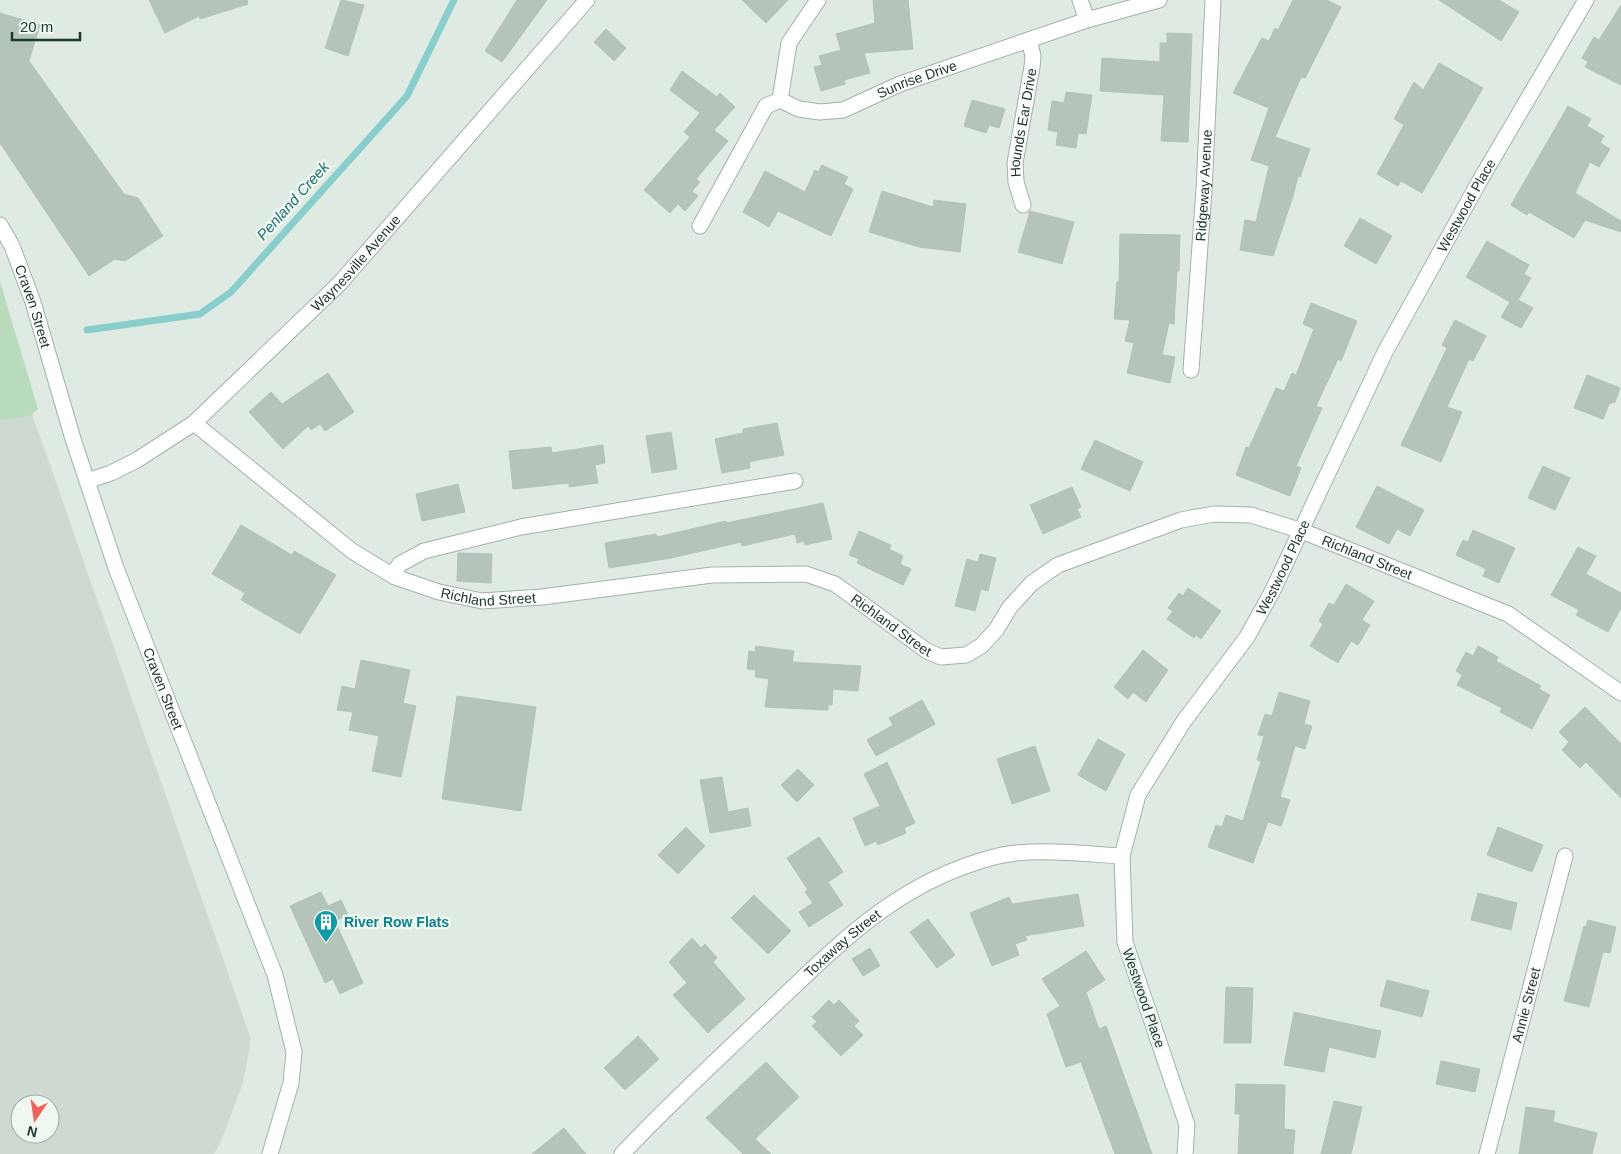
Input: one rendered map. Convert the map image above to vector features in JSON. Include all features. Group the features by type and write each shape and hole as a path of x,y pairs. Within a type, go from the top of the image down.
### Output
{"street":[{"name":"Waynesville Avenue","path":"87,481 111,473 137,460 194,423 340,283 587,0"},
{"path":"700,226 766,106 780,100 789,43 818,0"},
{"path":"1080,0 1087,20"},
{"name":"Sunrise Drive","path":"780,100 799,109 820,112 843,110 900,84 1087,20 1159,0"},
{"name":"Ridgeway Avenue","path":"1192,370 1204,190 1213,0"},
{"name":"Westwood Place","path":"1184,1154 1187,1125 1125,942 1122,856 1138,796 1153,769 1184,722 1247,637 1302,531 1385,352 1479,182 1586,0"},
{"name":"Hounds Ear Drive","path":"1023,205 1016,182 1015,163 1032,67 1033,56 1029,40"},
{"name":"Craven Street","path":"0,225 12,246 32,302 87,481 157,675 275,975 294,1052 291,1084 270,1154"},
{"name":"Richland Street","path":"194,423 352,551 392,575 439,592 482,601 542,597 712,575 806,574 836,584 927,651 941,656 966,655 981,646 996,630 1010,607 1032,583 1058,565 1112,543 1181,520 1214,514 1251,515 1302,531 1508,614 1621,692"},
{"path":"392,575 400,564 424,551 520,527 795,481"},
{"name":"Toxaway Street","path":"622,1154 664,1110 845,940 878,912 915,888 948,873 995,856 1046,852 1122,856"},
{"name":"Annie Street","path":"1487,1154 1565,856"}],"shaded area":[{"path":"0,333 24,391 251,1039 243,1083 221,1141 214,1154 0,1154"}],"green space":[{"path":"0,282 38,409 30,416 0,420"}],"building":[{"path":"149,0 247,0 248,4 200,19 199,16 165,33"},
{"path":"341,0 364,5 348,56 325,48"},
{"path":"517,0 547,0 502,62 485,51"},
{"path":"742,0 788,0 766,23"},
{"path":"873,0 908,0 913,49 864,53 870,73 844,80 845,84 821,91 814,67 822,65 819,56 841,50 836,34 875,23"},
{"path":"1293,0 1327,0 1341,7 1305,78 1301,77 1275,137 1310,149 1300,177 1298,176 1273,256 1240,250 1245,220 1256,222 1269,166 1251,160 1269,108 1233,93 1262,38 1269,41 1275,28 1278,30"},
{"path":"1439,0 1499,0 1519,12 1501,41"},
{"path":"1621,5 1621,85 1585,67 1588,62 1582,58 1594,37 1599,40"},
{"path":"0,13 40,25 29,61 124,194 138,198 163,236 125,261 115,259 89,276 0,143"},
{"path":"606,29 626,48 614,61 594,42"},
{"path":"1167,33 1192,34 1188,142 1161,141 1164,95 1100,91 1102,58 1160,62 1160,43 1167,43"},
{"path":"1439,63 1483,88 1422,193 1401,181 1398,186 1377,174 1404,125 1394,119 1414,82 1423,90"},
{"path":"682,71 717,97 720,93 735,107 714,130 728,141 696,179 700,182 692,191 698,196 685,211 678,204 670,213 644,190 690,137 684,132 700,113 670,90"},
{"path":"1066,92 1092,95 1086,134 1078,133 1076,148 1056,145 1058,132 1048,130 1052,101 1064,103"},
{"path":"972,100 1005,109 999,128 989,125 986,133 964,126"},
{"path":"1568,106 1591,119 1587,126 1604,136 1600,143 1610,149 1599,167 1590,162 1575,193 1621,221 1621,232 1585,220 1574,238 1529,212 1527,215 1511,205"},
{"path":"822,165 848,177 844,184 853,189 831,236 778,211 769,227 743,212 765,171 805,192 815,170 818,172"},
{"path":"882,191 933,207 934,200 966,204 960,252 919,247 869,232"},
{"path":"1030,211 1074,222 1062,264 1018,252"},
{"path":"1360,218 1392,236 1376,264 1344,246"},
{"path":"1120,234 1180,235 1174,324 1169,323 1162,355 1175,357 1170,383 1127,373 1134,343 1125,341 1130,320 1114,319 1117,282 1119,282"},
{"path":"1487,241 1529,265 1524,274 1531,278 1518,300 1533,308 1521,328 1501,317 1510,302 1466,277"},
{"path":"1311,303 1357,321 1341,361 1338,359 1316,406 1322,408 1296,466 1301,468 1290,496 1236,475 1246,447 1249,448 1276,388 1284,391 1292,373 1296,375 1314,329 1303,324"},
{"path":"1455,320 1486,336 1473,361 1469,359 1447,407 1462,412 1441,462 1401,445 1447,348 1442,345"},
{"path":"328,373 354,412 325,431 320,424 311,430 308,426 283,449 249,412 271,392 282,404"},
{"path":"1587,375 1620,388 1615,402 1609,404 1603,419 1574,408"},
{"path":"777,423 784,455 749,462 750,468 722,473 715,439 743,433 743,429"},
{"path":"671,432 677,469 652,473 646,436"},
{"path":"1095,440 1143,462 1130,491 1081,469"},
{"path":"603,445 605,463 595,465 598,483 569,487 569,483 513,489 509,451 551,447 552,453"},
{"path":"1543,466 1570,478 1555,510 1528,498"},
{"path":"458,484 465,512 422,521 416,494"},
{"path":"1377,486 1424,510 1410,536 1397,529 1389,544 1356,527"},
{"path":"1072,487 1081,507 1077,509 1081,517 1043,534 1030,505"},
{"path":"823,503 832,539 805,545 804,541 797,543 795,534 742,546 741,542 671,558 609,568 605,543 656,534 657,537 726,521 726,523"},
{"path":"241,525 292,555 294,551 336,575 300,634 241,600 245,593 212,574"},
{"path":"1473,530 1515,548 1499,583 1483,576 1486,569 1456,555 1463,540 1468,542"},
{"path":"859,531 891,545 889,549 903,556 900,564 911,569 903,585 857,563 859,559 849,555"},
{"path":"1578,547 1596,556 1586,574 1621,593 1621,608 1608,632 1576,615 1579,610 1551,595"},
{"path":"458,553 492,554 491,583 457,581"},
{"path":"980,554 996,558 988,591 981,589 975,611 955,606 967,559 978,562"},
{"path":"1346,584 1374,601 1362,620 1370,625 1358,645 1351,641 1338,663 1310,646 1323,624 1319,621 1329,603 1334,605"},
{"path":"1188,588 1221,611 1201,639 1196,635 1194,638 1167,619 1173,611 1168,608 1179,593 1183,596"},
{"path":"756,646 794,651 792,662 861,666 858,691 833,689 832,705 828,705 828,710 765,707 769,679 755,677 756,670 747,669 749,651 755,652"},
{"path":"1478,646 1498,657 1496,661 1541,686 1539,689 1550,695 1532,729 1500,712 1502,708 1457,685 1462,675 1456,671 1466,652 1473,656"},
{"path":"1143,650 1168,670 1146,702 1133,692 1128,699 1114,687"},
{"path":"361,660 410,670 403,703 416,706 401,777 372,771 379,736 349,730 353,712 337,710 342,686 355,689"},
{"path":"1279,692 1310,701 1304,724 1312,726 1305,749 1295,746 1280,797 1290,800 1281,826 1268,822 1253,863 1208,847 1216,825 1222,827 1226,815 1243,821 1261,761 1257,760 1264,736 1258,735 1265,714 1272,716"},
{"path":"457,696 536,707 521,811 442,799"},
{"path":"922,700 935,724 876,756 867,740 893,725 889,718"},
{"path":"1585,707 1621,744 1621,798 1586,762 1580,768 1562,750 1569,742 1559,732"},
{"path":"1098,739 1125,754 1106,791 1078,775"},
{"path":"1035,746 1050,791 1012,804 997,759"},
{"path":"887,762 915,823 904,828 906,833 878,845 876,841 865,846 853,818 880,806 864,774"},
{"path":"798,769 814,785 797,802 781,785"},
{"path":"722,777 728,812 748,808 751,826 710,833 700,780"},
{"path":"686,827 705,846 678,874 658,855"},
{"path":"1498,827 1543,845 1532,872 1487,855"},
{"path":"819,837 843,872 828,882 843,905 809,927 799,912 813,903 805,892 808,890 787,858"},
{"name":"River Row Flats","path":"321,892 328,906 341,900 348,915 335,921 363,983 340,994 333,979 325,983 290,906"},
{"path":"1478,893 1517,903 1511,930 1471,920"},
{"path":"1078,894 1084,926 1025,936 1027,940 1015,944 1019,955 992,966 970,913 1009,897 1012,904"},
{"path":"754,895 791,931 768,954 731,918"},
{"path":"928,919 955,955 937,968 910,932"},
{"path":"1588,920 1616,927 1610,953 1603,952 1589,1007 1564,1001 1584,926 1586,927"},
{"path":"692,938 701,948 705,944 717,958 713,962 745,999 708,1033 673,995 687,983 669,962"},
{"path":"870,948 880,966 863,976 852,959"},
{"path":"1086,951 1105,980 1086,992 1099,1029 1106,1026 1152,1154 1115,1154 1081,1062 1066,1067 1047,1014 1060,1006 1042,979"},
{"path":"1387,980 1429,991 1422,1017 1380,1006"},
{"path":"1226,987 1253,988 1251,1043 1224,1043"},
{"path":"829,1000 834,1005 839,1000 859,1021 854,1026 863,1035 841,1056 812,1026 817,1022 812,1017"},
{"path":"1294,1012 1381,1031 1375,1058 1329,1047 1324,1072 1284,1065"},
{"path":"638,1036 659,1059 625,1090 604,1068"},
{"path":"1441,1061 1480,1069 1475,1092 1436,1084"},
{"path":"766,1062 799,1097 755,1139 771,1154 743,1154 706,1118"},
{"path":"1236,1084 1285,1085 1284,1129 1295,1130 1293,1154 1238,1154 1240,1114 1235,1114"},
{"path":"1334,1101 1362,1107 1351,1154 1321,1154"},
{"path":"1526,1107 1555,1111 1553,1122 1597,1133 1592,1154 1519,1154"},
{"path":"564,1128 586,1154 532,1154"}],"waterway":[{"name":"Penland Creek","path":"87,330 200,314 231,292 407,96 454,0"}],"place":[{"name":"River Row Flats","path":"326,943"}]}
